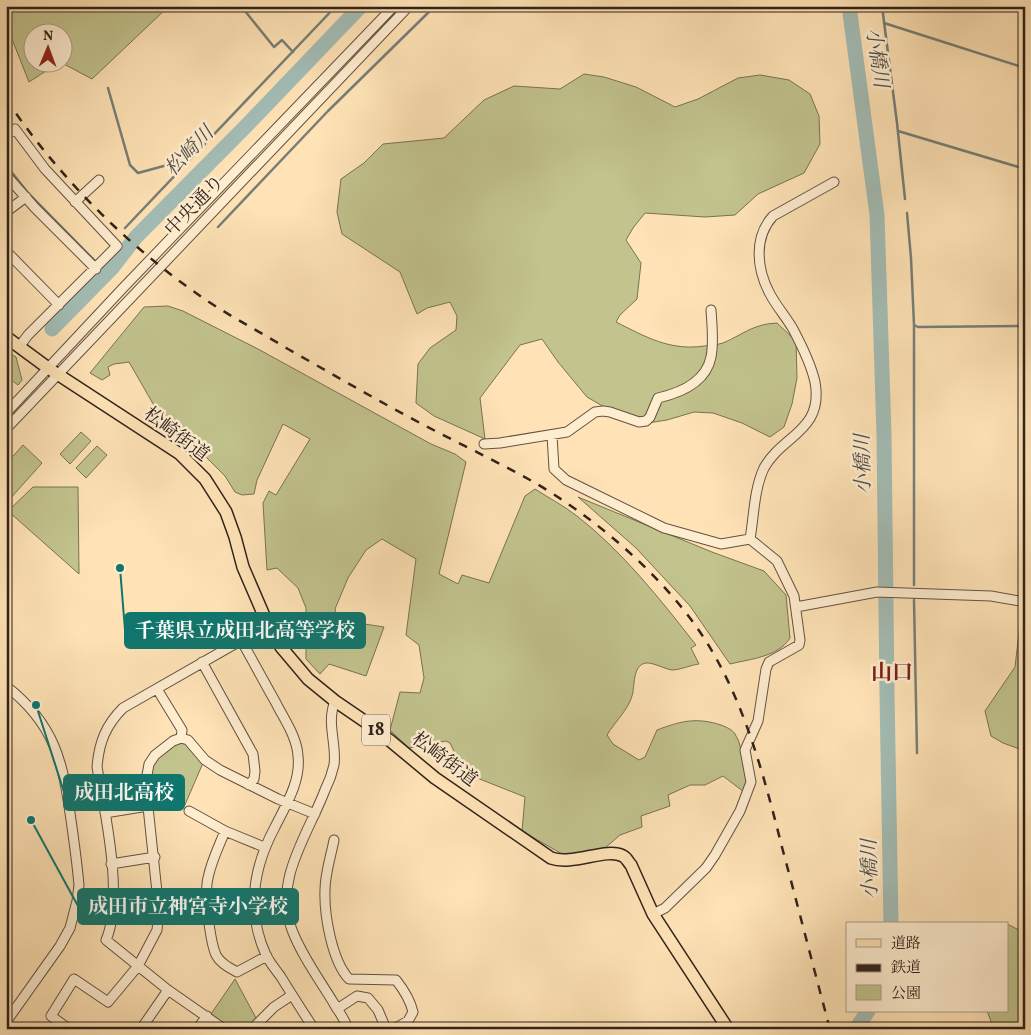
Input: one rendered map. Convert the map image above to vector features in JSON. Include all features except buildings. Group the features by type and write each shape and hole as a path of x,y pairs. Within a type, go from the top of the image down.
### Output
{"main road":[{"name":"松崎街道","path":"6,337 48,368 180,454 205,479 226,512 243,567 268,625 281,647 308,679 335,701 376,729 435,778 551,858 565,861 610,854 621,855 631,865 653,914 728,1029"}],"street":[{"name":"中央通り","path":"6,413 394,6"},
{"name":"中央通り","path":"6,429 409,6"},
{"path":"6,135 15,129 45,169 117,246 28,335 19,347"},
{"path":"6,175 96,269"},
{"path":"75,202 99,180"},
{"path":"750,539 759,481 764,469 771,457 802,430 811,417 815,406 816,393 815,383 807,358 792,328 769,293 762,276 759,261 759,245 766,225 773,216 834,182"},
{"path":"6,212 26,197"},
{"path":"6,251 59,305"},
{"path":"484,444 567,432 595,412 603,411 639,422 646,421 650,417 658,398 680,391 696,381 706,370 711,357 711,310"},
{"path":"552,435 554,469 566,480 664,528 721,544 750,539 777,561 794,596 800,640 799,645 769,662 766,669 758,721 745,750 751,782 740,811 715,856 706,868 665,908 653,914"},
{"path":"796,607 877,592 992,596 1025,602"},
{"path":"224,1029 168,990 106,940 113,913 112,864 97,767 101,742 105,732 110,722 124,708 268,625"},
{"path":"241,640 296,744 298,756 296,780 287,803 264,848 255,880 254,908 257,926 266,956 314,1029"},
{"path":"202,662 253,754 255,771 250,785"},
{"path":"6,686 36,714 56,746 66,781 79,885 70,928 60,946 6,1022"},
{"path":"157,689 182,730 181,738"},
{"path":"335,701 331,713 334,764 287,881 287,906 292,929 308,961 348,1029"},
{"path":"69,1029 51,1016 74,979 108,1002 138,966 157,930 159,911 146,788 149,764 159,752 173,741 181,738 188,740 205,760 212,765 287,803 315,814"},
{"path":"105,813 148,806"},
{"path":"188,811 264,848"},
{"path":"225,830 207,879 207,908 215,954 224,965 236,972 266,956"},
{"path":"334,840 324,889 334,954 342,971 349,979 396,980 404,989 411,1002 413,1012 408,1020 394,1029"},
{"path":"112,864 154,857"},
{"path":"141,1029 168,990"},
{"path":"252,1029 274,1007 292,995"},
{"path":"337,1009 357,996 368,998 378,1010 386,1029"},
{"path":"197,1029 207,1016"}],"green space":[{"path":"6,6 169,6 92,79 72,68 72,22 22,22 22,64 6,24"},
{"path":"25,72 44,72 29,82"},
{"path":"584,74 604,77 636,87 675,107 698,99 738,78 760,75 789,80 810,94 819,116 820,144 804,173 758,194 735,215 705,217 645,213 626,240 641,263 637,299 620,315 616,322 658,342 692,347 721,344 755,327 777,323 796,341 797,378 792,404 784,427 770,437 742,423 713,413 694,412 667,420 635,425 587,397 542,339 520,345 480,398 485,439 434,416 416,403 418,364 430,348 456,330 457,316 450,302 427,308 417,314 400,272 342,234 337,212 341,179 364,163 383,144 444,138 484,100 514,86 560,89"},
{"path":"168,306 183,311 258,349 431,444 455,454 466,462 439,574 458,584 462,575 489,583 525,496 535,489 572,512 594,530 669,610 696,645 691,648 699,664 672,670 646,663 638,668 630,701 607,735 613,744 639,760 645,757 657,730 689,721 704,721 723,726 734,732 745,761 747,771 744,792 723,776 705,785 690,785 668,795 670,806 641,816 642,827 620,835 605,848 597,852 562,854 522,831 525,797 464,771 450,743 446,741 409,748 390,730 400,692 420,693 424,678 419,645 406,635 416,559 382,539 366,550 348,578 335,609 338,620 384,627 366,676 329,664 320,674 306,659 306,608 298,588 277,568 267,570 263,503 269,491 276,495 310,439 283,424 257,480 254,494 242,495 235,492 225,476 199,450 163,421 129,362 114,364 108,367 110,375 102,380 90,373 144,307"},
{"path":"6,351 16,357 22,380 18,385 6,376"},
{"path":"81,432 91,441 70,464 60,454"},
{"path":"23,445 42,463 9,500 6,498 6,464"},
{"path":"97,446 107,455 86,478 76,468"},
{"path":"33,487 78,487 79,574 8,511"},
{"path":"578,497 712,552 764,571 786,595 790,638 785,644 771,653 755,659 730,664 690,606 636,548"},
{"path":"1025,613 1025,751 1003,743 991,736 985,711 1015,667 1020,624"},
{"path":"179,742 186,743 203,763 184,807 168,803 153,803 150,773 154,761 160,754"},
{"path":"1008,924 1025,933 1025,1029 994,1029 987,1012 1008,1012"},
{"path":"235,979 256,1018 247,1029 231,1029 211,1014"}],"waterway":[{"path":"241,6 274,47 282,40 293,52"},
{"path":"125,228 336,6"},
{"name":"松崎川","path":"52,329 112,268 136,237 361,6"},
{"path":"218,227 328,111 435,6"},
{"name":"小橋川","path":"849,6 877,215 884,434 891,922"},
{"path":"882,6 905,199"},
{"path":"884,23 1025,68"},
{"path":"108,88 130,165 138,173 171,164 185,155 189,161"},
{"path":"898,131 1025,169"},
{"path":"6,165 28,193 95,261"},
{"path":"907,213 914,325 918,327 1025,326"},
{"path":"914,325 914,585"},
{"path":"914,600 917,753"},
{"name":"小橋川","path":"856,1029 867,1012"}],"railway":[{"path":"6,99 49,157 73,184 124,235 180,281 209,302 337,377 553,494 577,510 623,547 665,588 700,632 729,683 741,710 768,794 830,1029"}],"place":[{"name":"千葉県立成田北高等学校","path":"120,568"},
{"name":"成田北高校","path":"36,705"},
{"name":"成田市立神宮寺小学校","path":"31,820"}],"district":[{"name":"山口","path":"892,673"}]}
